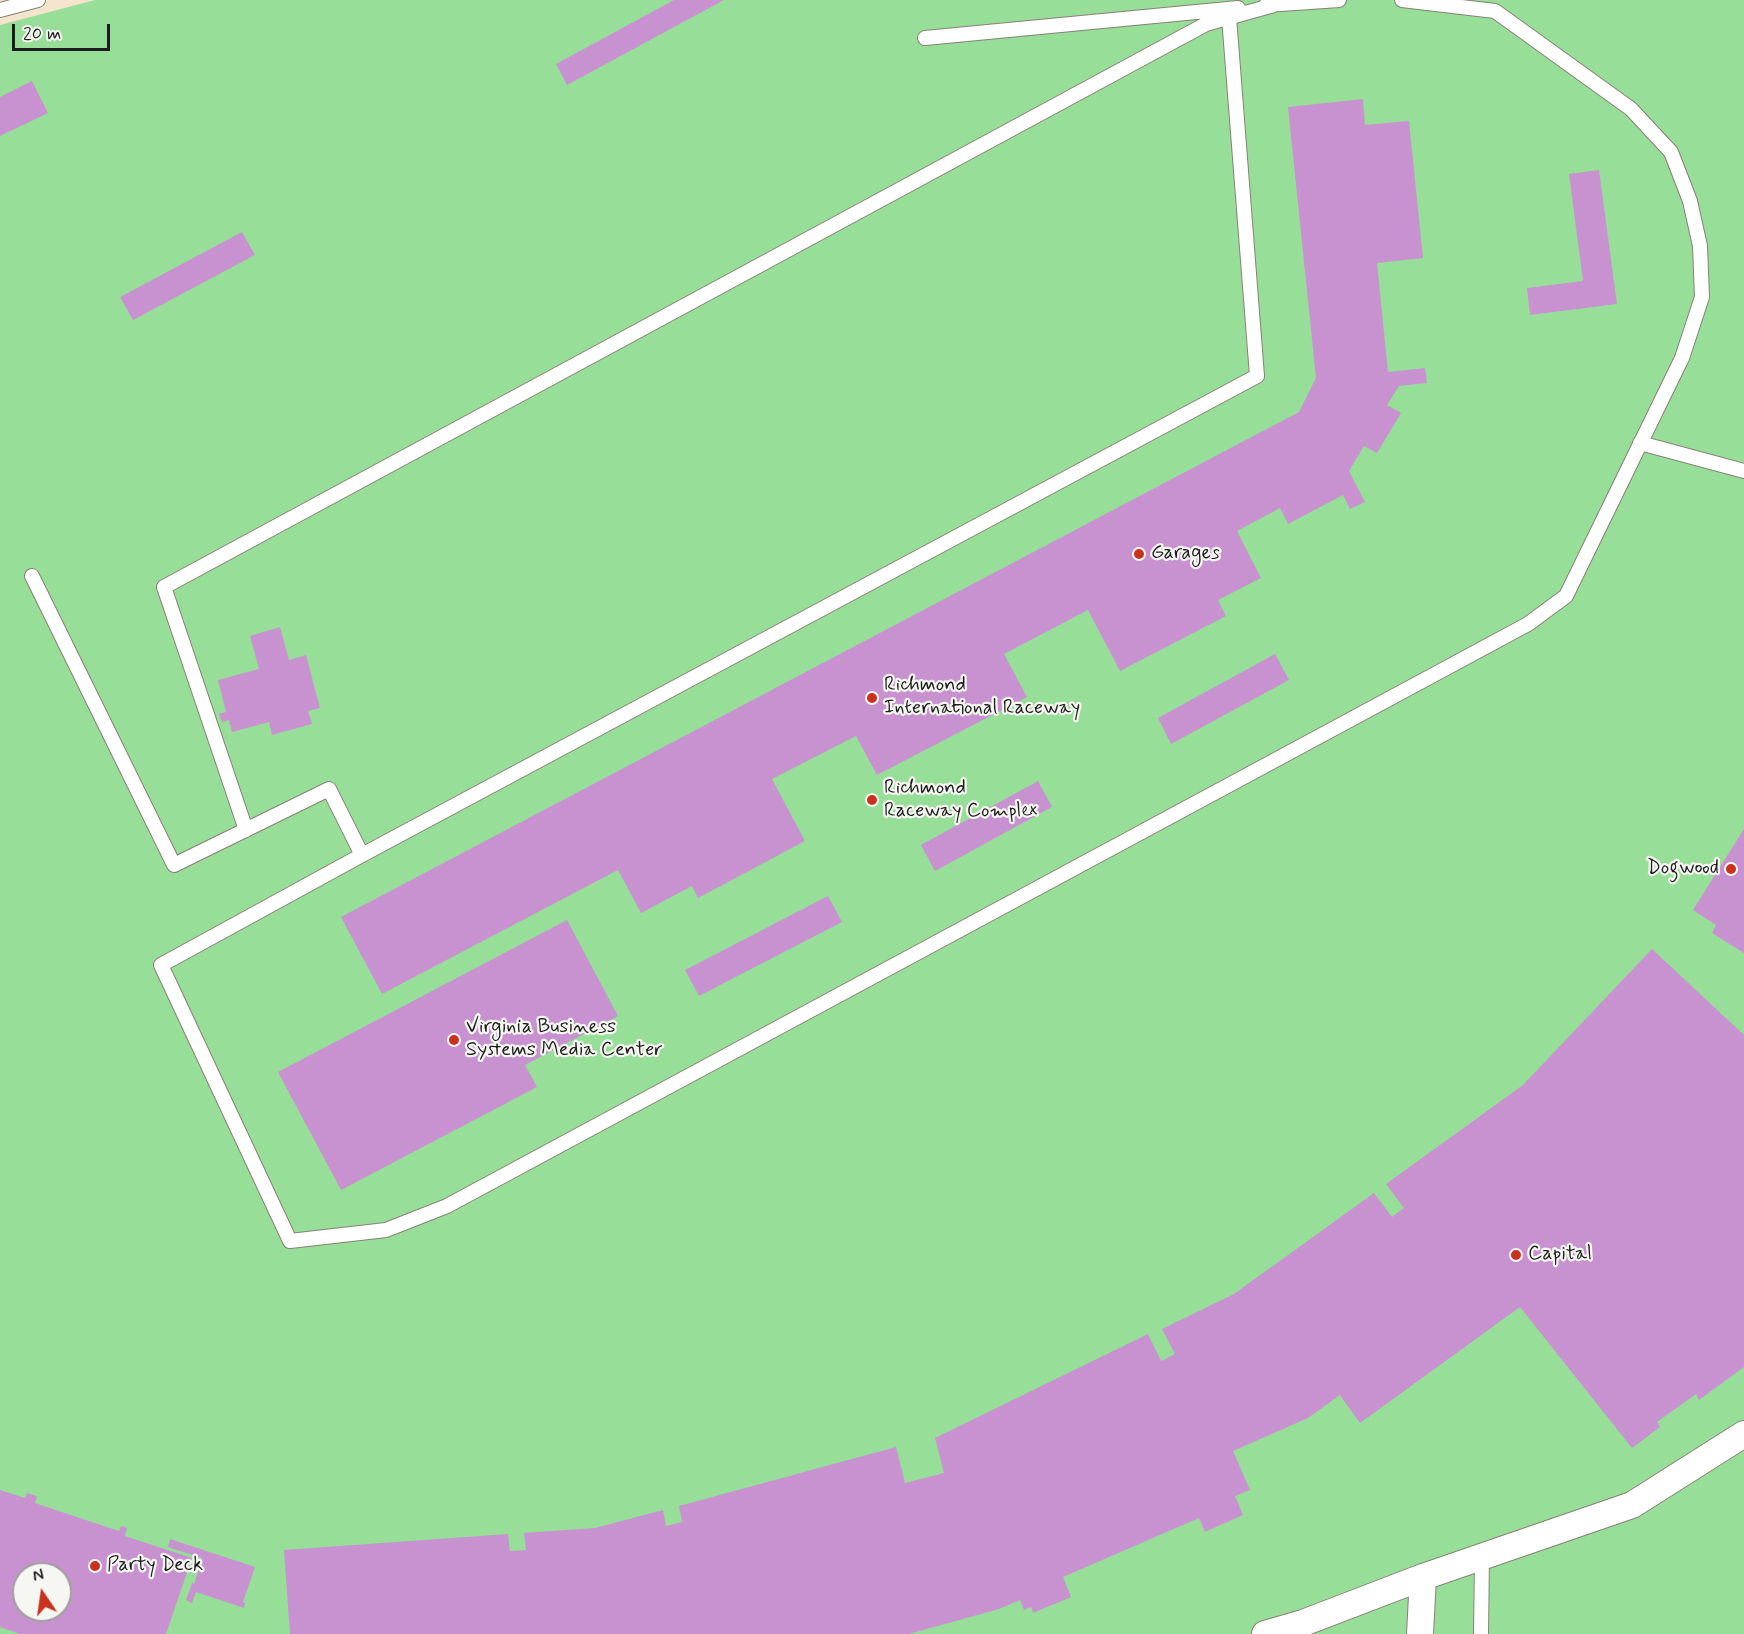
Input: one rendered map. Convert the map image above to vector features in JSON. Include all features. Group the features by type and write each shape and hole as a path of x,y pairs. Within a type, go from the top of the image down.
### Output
{"street":[{"path":"1265,1634 1303,1623 1423,1577 1632,1505 1744,1434"},
{"path":"1420,1634 1423,1577"}],"lane":[{"path":"0,10 38,0"},
{"path":"925,38 1339,0"},
{"path":"1229,17 1257,376 161,965 290,1241 386,1230 447,1206 1528,624 1566,596 1682,358 1702,297 1700,246 1690,201 1671,152 1631,109 1495,11 1402,0"},
{"path":"246,830 164,587 1206,24 1274,5"},
{"path":"1640,443 1744,471"},
{"path":"32,576 174,865 329,789 362,855"},
{"path":"1481,1634 1482,1557"}],"green space":[{"name":"Richmond Raceway Complex","path":"95,0 1744,0 1744,1634 0,1634 0,25"}],"building":[{"path":"674,0 724,0 567,85 556,64"},
{"path":"32,81 48,113 0,136 0,97"},
{"name":"Garages","path":"1363,99 1365,125 1409,121 1423,258 1377,263 1388,372 1425,368 1427,383 1399,386 1387,405 1401,413 1377,453 1364,446 1349,471 1365,502 1350,509 1343,495 1288,524 1280,508 1237,531 1261,578 1218,600 1226,616 1120,671 1088,610 1004,654 1027,697 877,775 856,736 772,779 805,841 698,898 692,886 641,913 618,870 382,994 341,917 1299,412 1316,378 1288,107"},
{"path":"1599,170 1617,304 1530,315 1527,288 1583,281 1569,174"},
{"path":"242,232 255,255 133,320 120,297"},
{"path":"280,627 289,660 306,655 320,708 308,711 312,724 272,735 269,722 232,732 229,720 222,722 219,714 226,712 218,680 259,669 250,636"},
{"path":"1275,654 1289,680 1171,744 1158,718"},
{"path":"1038,781 1052,807 935,871 921,845"},
{"name":"Dogwood","path":"1744,829 1744,953 1712,933 1716,925 1693,910"},
{"path":"828,896 842,922 699,996 685,970"},
{"name":"Virginia Business Systems Media Center","path":"567,920 618,1016 525,1065 537,1087 341,1190 278,1072"},
{"name":"Capital","path":"1652,949 1744,1035 1744,1367 1699,1400 1696,1394 1657,1422 1660,1427 1632,1448 1520,1307 1360,1423 1340,1395 1308,1418 1233,1451 1250,1490 1235,1496 1243,1515 1205,1532 1199,1518 1063,1577 1071,1597 1033,1613 1031,1607 1024,1610 1020,1600 999,1609 909,1634 290,1634 284,1550 508,1534 510,1551 526,1550 524,1533 595,1528 663,1510 666,1526 682,1522 679,1506 896,1447 905,1483 944,1473 935,1438 1148,1334 1161,1361 1175,1354 1162,1329 1234,1294 1374,1193 1392,1217 1404,1208 1386,1184 1523,1085"},
{"name":"Party Deck","path":"0,1490 25,1498 27,1493 37,1496 35,1503 119,1531 121,1526 127,1528 125,1536 192,1558 166,1634 20,1634 0,1627"},
{"path":"170,1539 255,1567 243,1602 245,1603 244,1608 196,1592 192,1603 186,1600 202,1558 168,1547"}],"place":[{"name":"Garages","path":"1139,554"},
{"name":"Richmond International Raceway","path":"872,698"},
{"name":"Richmond Raceway Complex","path":"872,800"},
{"name":"Dogwood","path":"1731,869"},
{"name":"Virginia Business Systems Media Center","path":"454,1040"},
{"name":"Capital","path":"1516,1255"},
{"name":"Party Deck","path":"95,1566"}]}
